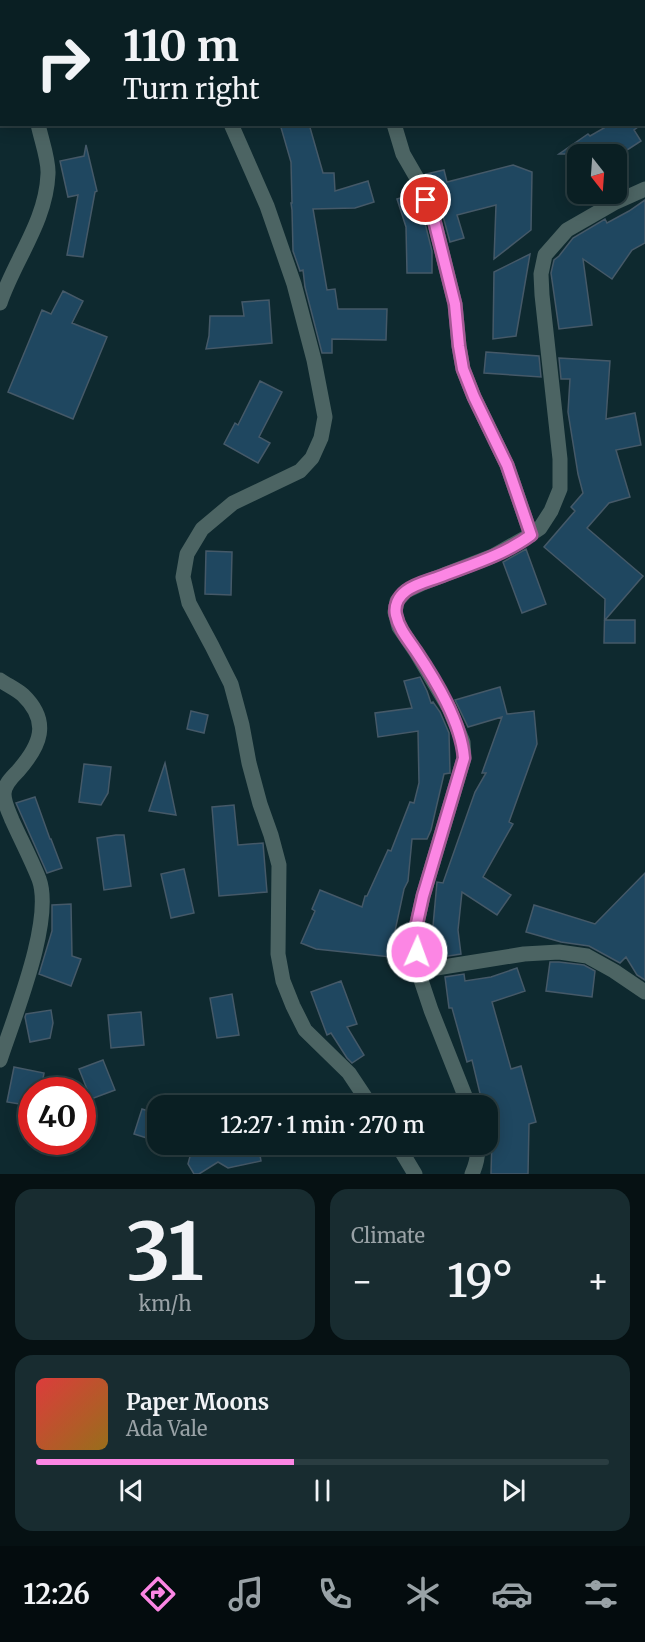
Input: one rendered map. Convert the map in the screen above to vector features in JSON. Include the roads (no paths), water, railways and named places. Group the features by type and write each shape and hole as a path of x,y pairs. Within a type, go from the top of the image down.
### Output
{"street":[{"path":"0,303 6,285 36,227 45,200 48,172 38,126"},
{"path":"232,126 267,206 294,284 315,360 325,417 321,438 312,458 300,471 234,503 202,529 187,554 183,577 189,603 231,684 252,774 279,865 279,954 283,981 305,1030 349,1073 364,1095"},
{"path":"395,126 403,154 418,180 434,220 455,304 463,369 507,465 531,535"},
{"path":"465,1095 418,971 415,932 423,896 464,758 463,742 449,708 417,652 399,627 395,612 397,601 406,591 493,556 531,535 540,528 551,511 560,489 560,459 542,295 541,274 545,255 567,230 645,189"},
{"path":"0,680 22,695 34,710 40,727 39,741 30,757 6,785 4,794 7,808 39,880 43,900 33,959 0,1060"},
{"path":"418,971 524,954 560,952 587,956 645,992"},
{"path":"404,1155 415,1174"},
{"path":"472,1174 477,1155"}]}
